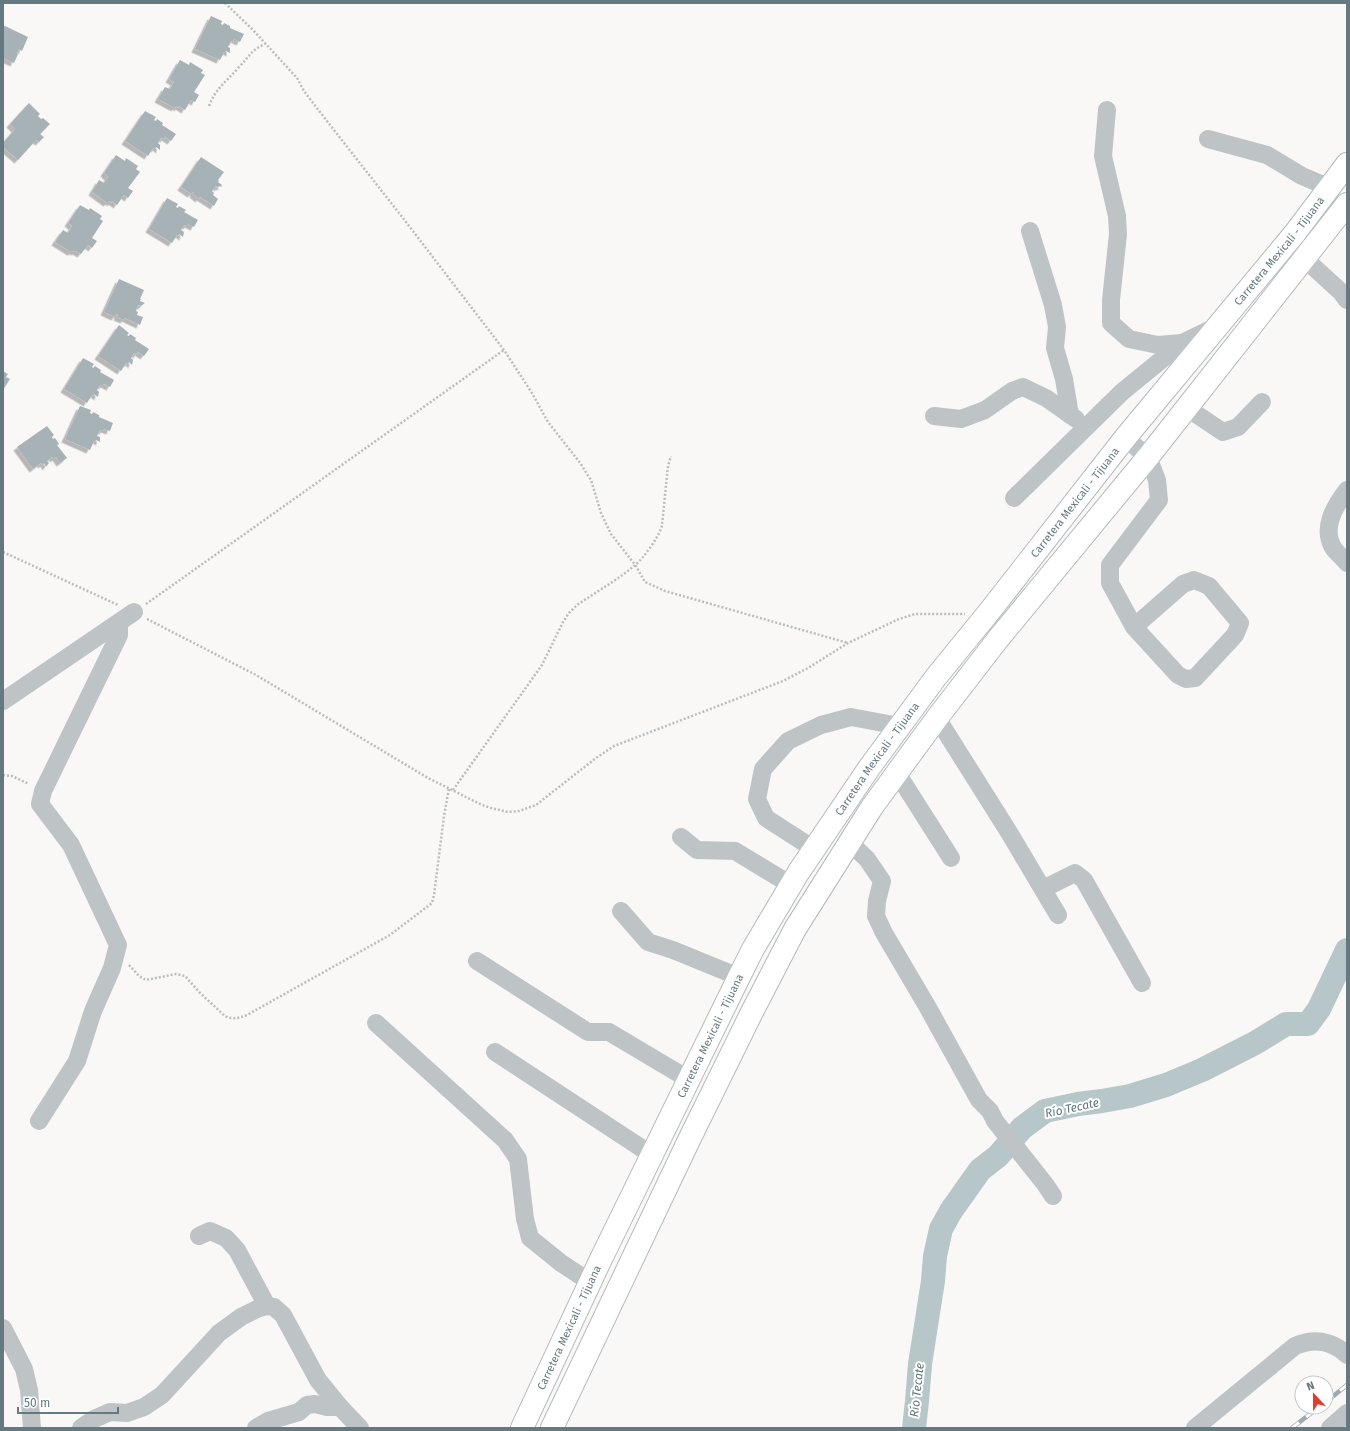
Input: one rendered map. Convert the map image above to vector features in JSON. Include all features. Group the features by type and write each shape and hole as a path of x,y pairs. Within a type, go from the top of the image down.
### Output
{"main road":[{"name":"Carretera Mexicali - Tijuana","path":"522,1428 590,1282 688,1079 739,976 791,884 869,768 936,677 989,612 1125,438 1295,233 1347,164"},
{"path":"552,1428 690,1140 795,929 872,807 937,718 998,639 1148,457 1305,260 1347,204"},
{"path":"600,1261 603,1274 606,1278 612,1279 625,1275"}],"street":[{"path":"1107,110 1103,156 1117,216 1118,234 1111,300 1111,323 1129,339 1158,345 1182,343"},
{"path":"1208,139 1267,155 1302,176 1330,188"},
{"path":"1030,231 1053,305 1057,327 1055,348 1064,379 1070,415"},
{"path":"1305,260 1342,292 1347,300"},
{"path":"1014,498 1122,392 1182,343 1219,324"},
{"path":"934,416 961,419 985,410 1012,391 1024,387 1046,398 1087,427"},
{"path":"1187,408 1223,432 1238,426 1262,402"},
{"path":"1125,438 1148,457 1157,480 1158,500 1110,564 1110,583 1134,627 1178,675 1186,679 1195,678 1236,635 1240,623 1210,586 1194,580 1183,584 1134,627"},
{"path":"1347,490 1332,515 1328,532 1334,549 1347,563"},
{"path":"3,701 134,612"},
{"path":"39,1121 77,1061 93,1010 112,968 118,945 71,845 40,804 43,791 119,635 119,623"},
{"path":"814,849 766,818 757,799 763,769 788,741 821,725 851,717 899,726"},
{"path":"937,718 1010,834 1058,915"},
{"path":"897,773 951,858"},
{"path":"681,837 697,850 735,851 791,884"},
{"path":"850,842 867,859 882,881 877,901 876,916 884,933 927,1006 979,1100 990,1110 995,1121 1049,1190"},
{"path":"1043,889 1075,873 1084,880 1142,983"},
{"path":"621,911 648,942 673,950 739,976"},
{"path":"477,961 588,1032 609,1032 688,1079"},
{"path":"376,1023 505,1140 518,1159 524,1219 530,1238 561,1263 590,1282"},
{"path":"495,1052 652,1154"},
{"path":"199,1236 210,1231 226,1238 238,1250 267,1306"},
{"path":"81,1428 94,1418 110,1412 127,1413 144,1407 162,1394 219,1333 241,1317 267,1306 274,1307 283,1315 318,1380 340,1407 360,1428"},
{"path":"3,1328 24,1369 29,1390 32,1428"},
{"path":"1195,1428 1295,1346 1312,1341 1319,1341 1336,1347 1347,1355"},
{"path":"256,1428 268,1421 298,1420 307,1405 314,1404 327,1407 340,1407"},
{"path":"1330,1428 1347,1413"}],"path":[{"path":"225,3 253,30 264,44 297,78 304,91 320,113 504,350 532,393 548,422 581,464 590,480 607,527 636,566 645,582 665,591 848,643"},
{"path":"209,106 213,96 221,85 240,66 252,51 264,44"},
{"path":"134,612 504,350"},
{"path":"453,790 542,664 569,613 577,605 636,566 657,539 661,532 668,466 671,456"},
{"path":"3,552 134,612 256,675 428,778 482,805 508,812 519,811 536,805 610,748 783,680 808,668 848,643 899,619 915,614 958,615 989,612"},
{"path":"3,775 17,778 43,791"},
{"path":"118,945 126,961 134,972 142,978 151,979 176,974 181,975 189,979 200,993 225,1016 238,1019 247,1015 390,935 432,902 449,788"}],"building":[{"path":"211,16 222,21 221,24 223,25 224,23 230,26 230,28 244,34 240,42 234,39 233,42 231,41 228,47 230,48 230,53 226,51 224,52 220,60 195,49"},
{"path":"3,25 28,37 22,51 19,49 14,63 3,58"},
{"path":"180,60 189,65 190,62 203,70 201,73 205,75 194,92 199,95 195,102 191,100 185,110 179,106 178,108 176,106 175,108 158,99 165,87 170,89 174,82 169,79"},
{"path":"29,103 40,114 38,116 41,119 43,118 50,124 40,134 44,137 39,142 36,140 18,160 3,147 3,143 15,129 10,124"},
{"path":"145,111 156,117 154,120 156,121 157,119 163,123 162,125 176,134 171,141 165,137 164,139 161,138 158,143 160,145 160,150 156,147 155,149 153,148 148,156 125,141"},
{"path":"116,155 125,161 126,158 138,166 136,169 140,172 128,188 133,191 128,198 124,195 117,205 112,201 111,203 109,201 107,203 92,192 99,180 104,183 108,177 104,173"},
{"path":"201,157 224,172 218,180 218,182 222,185 221,187 219,186 218,188 216,186 212,191 214,193 213,195 218,199 214,206 200,197 199,199 193,194 194,192 191,194 181,187"},
{"path":"167,198 178,204 176,207 178,208 179,206 186,210 184,212 198,220 194,227 188,224 187,226 184,225 181,230 184,232 183,237 179,234 178,236 177,235 172,243 149,229"},
{"path":"80,205 89,210 90,208 102,216 100,219 103,221 92,238 97,241 92,248 88,245 81,254 76,251 71,252 55,242 63,230 68,233 72,226 68,223"},
{"path":"119,279 144,290 140,301 145,303 141,306 138,305 136,311 138,312 137,315 143,317 140,325 125,318 124,320 117,317 117,314 115,317 104,312"},
{"path":"119,325 129,333 127,335 129,336 130,334 136,338 135,340 149,349 144,356 138,352 137,355 134,353 131,358 133,360 132,365 129,362 128,364 126,363 121,371 98,356"},
{"path":"83,358 94,364 92,367 93,368 95,366 101,370 100,372 114,380 110,387 104,384 102,386 100,385 97,390 99,392 98,397 94,394 93,396 92,395 87,403 64,389"},
{"path":"3,371 8,374 6,377 10,379 3,390"},
{"path":"80,406 91,410 90,413 92,414 93,412 99,415 99,417 113,423 110,431 104,429 103,431 100,430 97,436 100,437 100,442 96,440 95,442 94,441 90,450 65,439"},
{"path":"47,426 54,435 52,437 53,439 55,438 59,444 57,445 67,458 60,463 56,457 54,459 52,457 47,461 49,463 46,467 44,463 42,465 41,463 33,469 17,447"}],"waterway":[{"name":"Río Tecate","path":"914,1428 920,1364 933,1281 935,1256 941,1229 951,1211 980,1170 998,1156 1022,1128 1045,1111 1130,1096 1166,1085 1202,1070 1255,1043 1286,1024 1308,1024 1319,1009 1347,950"}],"railway":[{"path":"1334,1396 1347,1385"},
{"path":"1292,1428 1309,1415"}]}
